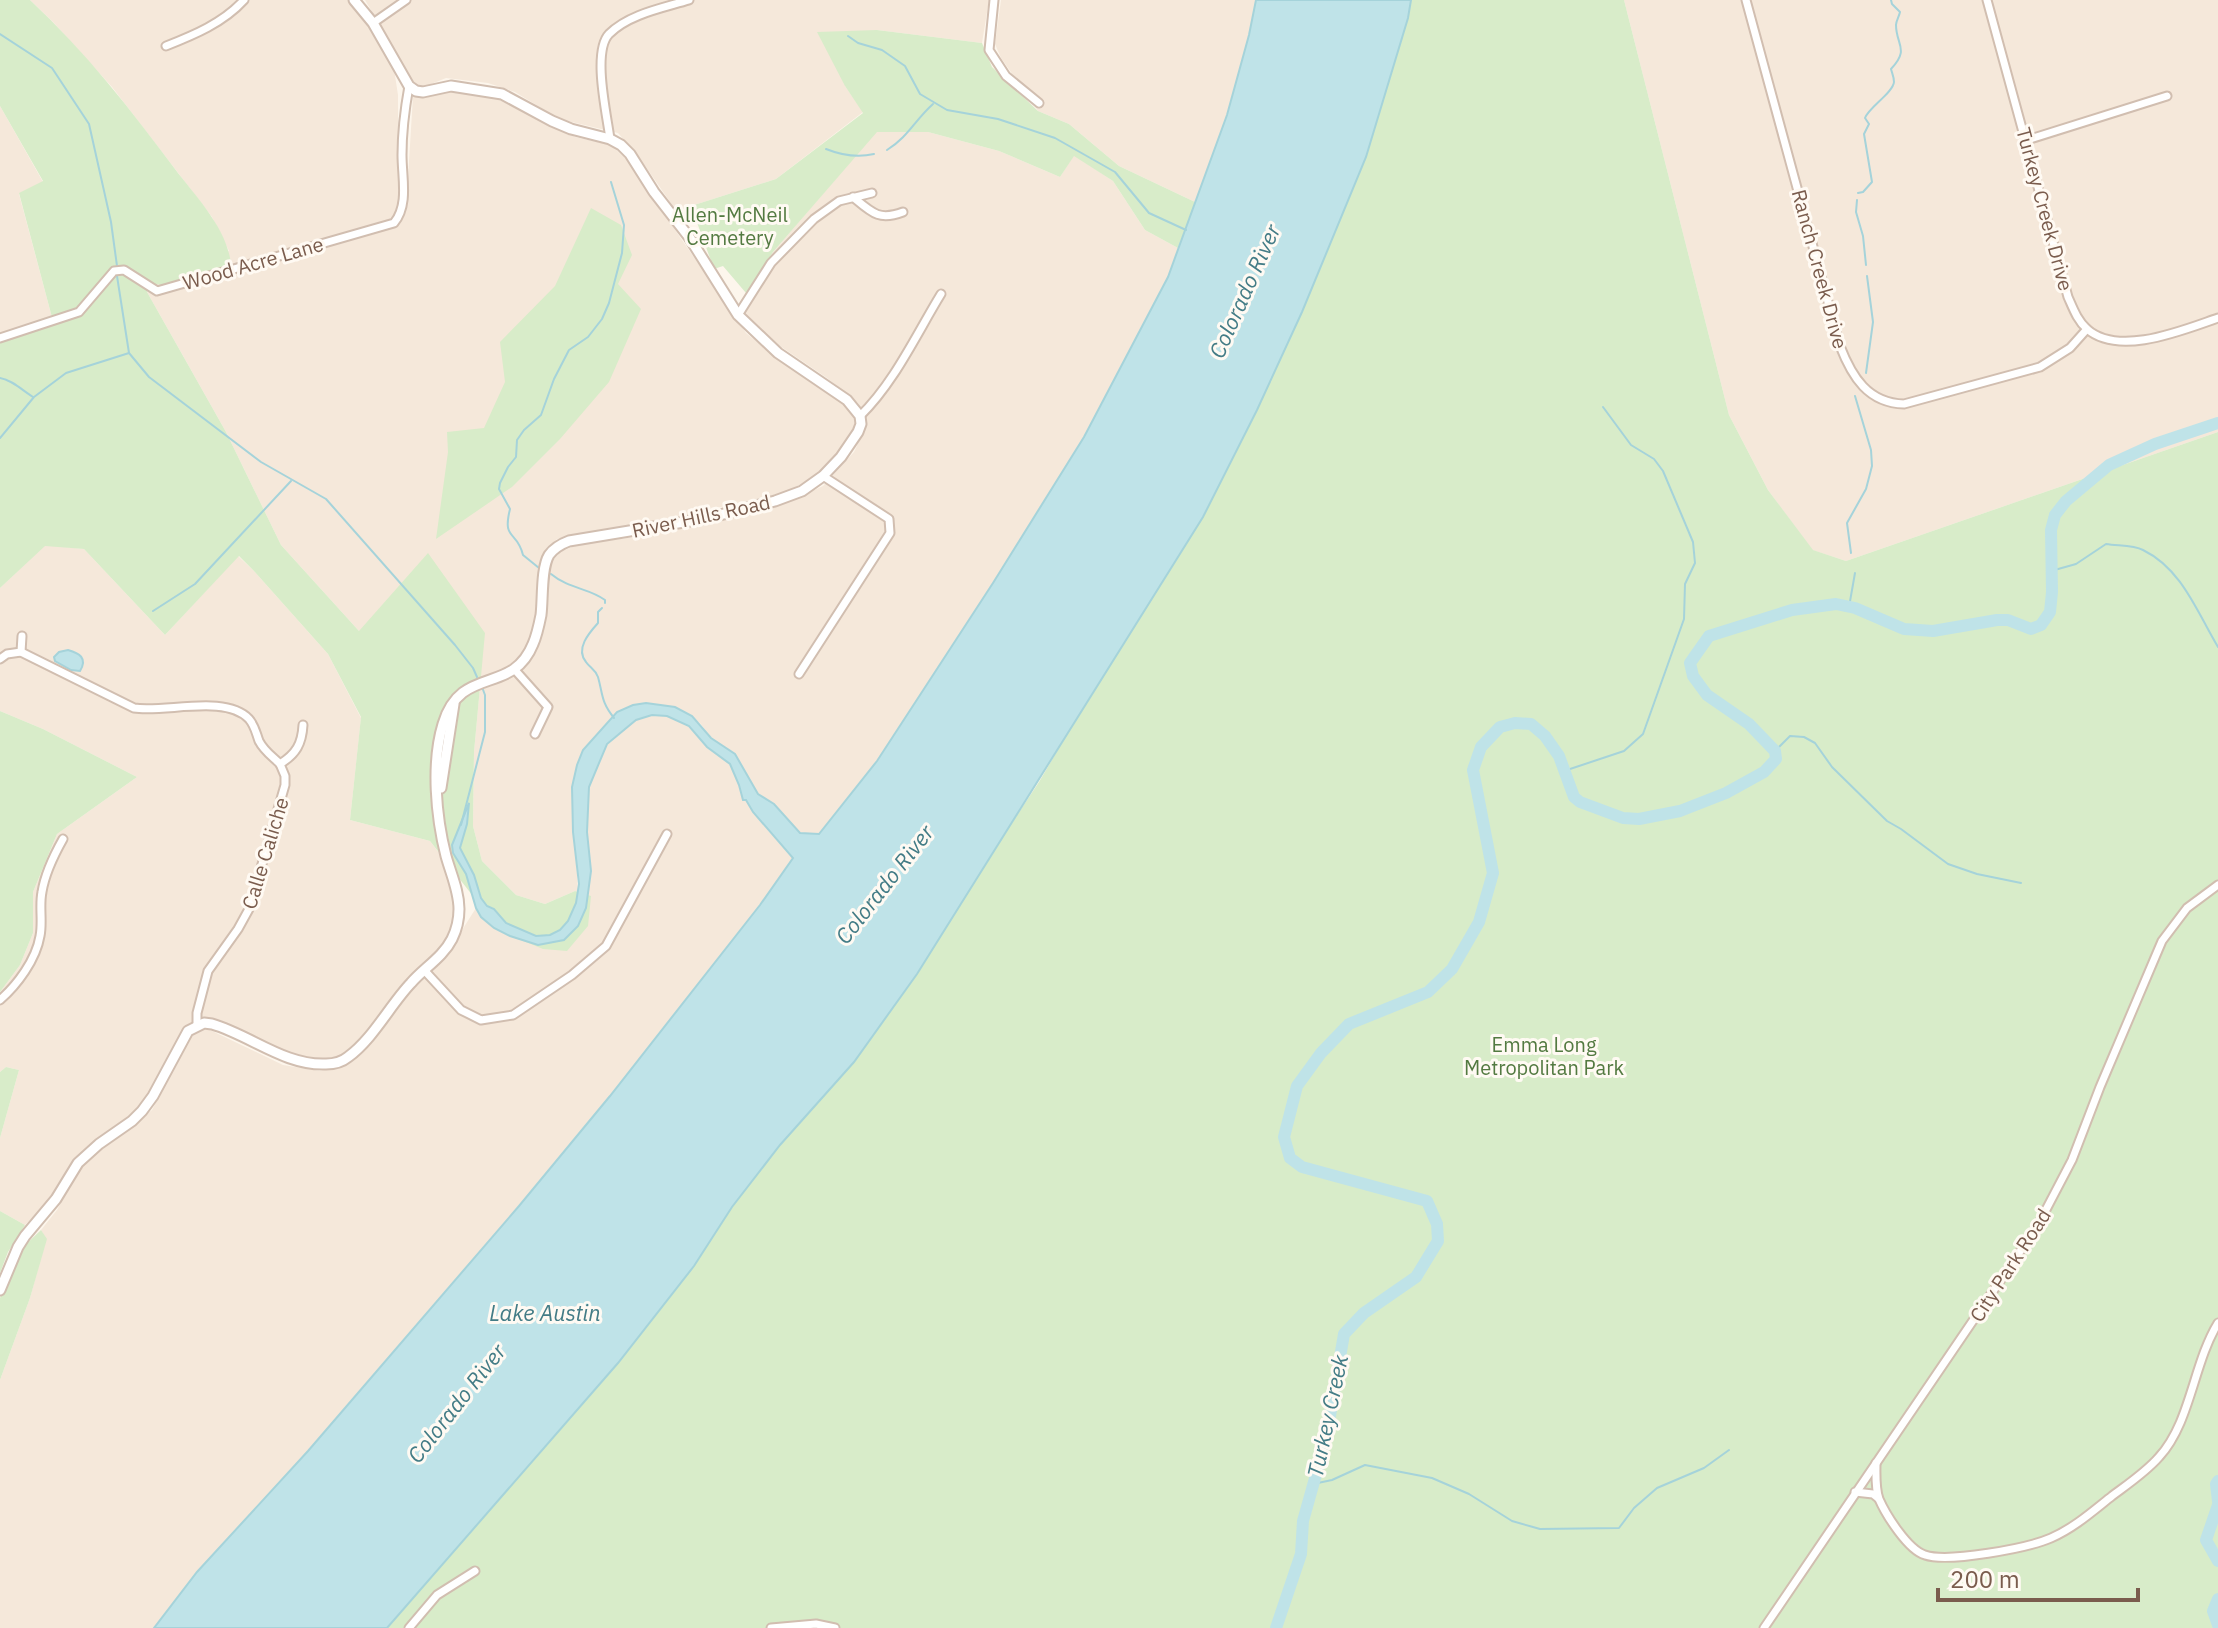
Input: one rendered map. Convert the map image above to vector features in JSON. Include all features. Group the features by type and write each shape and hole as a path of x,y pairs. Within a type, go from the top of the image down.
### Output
{"street":[{"path":"166,46 204,30 229,15 244,0"},
{"path":"354,0 373,23 409,86 416,91 451,86 489,90 513,98 571,129 621,145 689,237 738,315 778,353 847,400 860,416"},
{"path":"373,23 406,0"},
{"path":"610,139 600,63 606,36 627,21 689,0"},
{"path":"994,0 989,50 1006,76 1039,103"},
{"name":"Ranch Creek Drive","path":"1746,0 1840,346 1847,364 1862,385 1888,404 1904,404 2040,367 2070,348 2087,329"},
{"name":"Turkey Creek Drive","path":"1987,0 2068,297 2077,317 2087,329"},
{"name":"Wood Acre Lane","path":"0,338 79,312 114,271 124,270 157,291 394,223 401,215 404,191 402,154 409,86"},
{"path":"2027,140 2167,96"},
{"path":"738,315 771,263 814,219 839,201 872,193"},
{"path":"853,197 870,212 888,217 903,212"},
{"name":"River Hills Road","path":"515,670 527,658 537,632 546,563 549,555 562,543 738,511 790,496 811,486 852,443 861,424 860,416 889,379 941,294"},
{"path":"2087,329 2110,340 2124,341 2169,335 2218,318"},
{"path":"799,674 890,533 889,519 823,476"},
{"path":"21,652 22,636"},
{"path":"0,659 7,654 21,652 134,708 152,710 213,706 240,712 255,728 264,749 280,764 299,747 303,725"},
{"path":"0,1290 18,1247 56,1199 78,1163 142,1111 161,1083 184,1036 197,1026 204,1023 220,1026 296,1060 315,1064 339,1063 360,1047 410,984 442,953 458,927 458,896 441,838 438,804 455,699 474,684 515,670 548,707 535,734"},
{"name":"Calle Caliche","path":"197,1026 197,1013 208,971 238,929 254,896 285,785 280,764"},
{"path":"424,970 461,1010 481,1020 513,1015 572,975 606,946 667,834"},
{"path":"0,1000 30,963 40,938 42,891 63,839"},
{"name":"City Park Road","path":"1764,1628 2051,1203 2072,1160 2162,941 2187,908 2218,885"},
{"path":"1855,1492 1873,1494 1878,1498 1911,1546 1929,1556 1997,1552 2053,1537 2075,1525 2140,1475 2166,1449 2177,1429 2218,1323"},
{"path":"1876,1461 1878,1498"},
{"path":"409,1628 437,1595 475,1571"},
{"path":"771,1628 816,1624 835,1628"}],"shaded area":[{"path":"30,0 348,0 363,14 394,69 398,95 398,214 406,211 413,96 449,88 478,93 518,105 575,137 611,145 627,160 746,333 786,365 834,396 852,412 857,425 836,455 814,477 786,492 652,523 557,539 546,550 543,560 534,633 525,657 510,670 481,679 359,631 281,545 226,432 147,292 153,284 229,251 212,217 112,87"},
{"path":"365,0 989,0 982,43 877,30 845,86 863,112 776,179 677,212 639,157 618,133 559,119 515,92 488,83 446,78 421,88 413,81"},
{"path":"1001,0 1256,0 1227,115 1195,202 1119,166 1069,124 1038,111 1001,58 995,44"},
{"path":"1624,0 2218,0 2218,432 1846,561 1812,550 1768,490 1729,415"},
{"path":"0,106 43,182 19,194 54,325 0,341"},
{"path":"876,132 928,132 999,151 1060,177 1074,155 1113,181 1145,230 1178,248 1168,277 1084,437 993,583 877,761 819,834 800,833 774,804 758,794 735,754 711,738 700,723 662,705 648,704 617,712 583,750 572,787 578,892 545,904 516,895 482,861 473,826 474,752 480,686 512,675 527,664 534,653 543,629 552,562 560,552 577,545 649,535 781,505 823,486 854,452 867,425 858,403 780,346 751,320 739,304 773,252"},
{"path":"45,545 84,549 165,635 238,556 328,654 361,718 350,820 430,841 446,862 455,915 444,944 404,983 347,1054 331,1059 311,1058 278,1049 213,1018 201,1018 187,1026 177,1039 145,1102 124,1124 98,1138 79,1154 48,1202 25,1225 0,1211 0,1138 19,1070 6,1067 0,1072 0,992 20,965 33,933 33,892 57,834 137,777 43,729 0,711 0,588"},
{"path":"652,715 667,716 689,726 707,747 730,764 743,800 794,858 610,1096 519,1206 308,1451 197,1572 154,1628 0,1628 0,1380 30,1298 46,1239 41,1230 57,1210 81,1166 152,1110 192,1034 201,1029 210,1030 283,1065 320,1071 341,1066 362,1052 417,983 445,957 476,908 481,917 586,908 591,871 587,832 589,787 607,744 636,720"}],"green space":[{"path":"0,0 30,0 70,40 142,125 224,238 231,264 164,285 153,284 147,292 226,432 281,545 359,631 428,553 485,633 474,752 473,826 482,861 516,895 545,904 575,891 591,896 588,926 567,951 543,949 516,938 483,909 430,841 350,820 361,717 328,654 239,556 165,635 84,549 45,546 0,588 0,341 54,325 19,193 43,181 0,106"},
{"name":"Emma Long Metropolitan Park","path":"1411,0 1624,0 1729,415 1768,490 1813,550 1846,561 2218,432 2218,1628 387,1628 618,1363 694,1266 732,1207 780,1145 854,1062 917,974 1039,782 1257,410 1302,312 1366,157"},
{"name":"Allen-McNeil Cemetery","path":"877,30 982,43 992,67 1038,111 1069,124 1119,166 1195,202 1178,248 1145,230 1113,181 1074,156 1060,177 999,151 928,132 877,132 773,252 746,293 723,266 714,269 691,206 776,179 863,113 817,32"},
{"path":"591,208 621,225 632,255 618,284 641,309 609,382 560,439 512,487 436,539 448,452 447,432 484,428 505,382 500,342 555,286"},
{"path":"0,711 43,729 137,777 57,834 33,892 33,933 20,965 0,992"},
{"path":"6,1067 19,1070 0,1138 0,1072"},
{"path":"0,1211 25,1225 8,1252 0,1273"},
{"path":"41,1230 47,1239 30,1298 0,1380 0,1298 22,1248"}],"water":[{"name":"Lake Austin","path":"1256,0 1411,0 1366,157 1302,312 1203,517 917,974 854,1062 780,1145 732,1207 694,1266 618,1363 387,1628 154,1628 197,1572 308,1451 519,1206 610,1096 760,905 793,858 743,800 730,764 707,747 689,726 667,716 652,715 636,720 607,744 589,787 587,832 591,871 586,908 578,926 564,940 538,945 494,928 476,908 466,874 453,853 452,845 469,803 460,848 474,875 481,898 506,923 536,936 550,935 560,930 576,903 579,884 572,787 583,750 617,712 633,705 646,703 675,707 692,716 711,738 735,754 758,794 774,804 800,833 819,834 877,761 993,583 1084,437 1168,277 1227,115"},
{"path":"68,650 81,657 83,663 80,671 71,670 55,661 54,657 59,652"}],"waterway":[{"path":"1858,193 1872,182 1864,134 1869,124 1865,118 1893,86 1891,69 1901,52 1896,25 1900,12 1891,0"},
{"path":"0,34 52,68 89,124 111,222 117,266"},
{"path":"848,36 858,43 882,50 905,66 920,94 947,110 998,119 1055,138 1115,172 1149,213 1186,230"},
{"path":"887,150 901,140 933,104"},
{"path":"826,149 849,155 874,154"},
{"path":"539,568 523,555 509,531 510,509 499,489 500,483 516,457 517,440 541,415 569,350 588,337 602,319 609,303 622,253 624,225 611,182"},
{"path":"1857,200 1856,212 1863,236 1866,265"},
{"path":"117,276 129,353 149,377 261,462 326,499 455,645 477,677"},
{"path":"1866,373 1873,322 1867,276"},
{"path":"0,438 34,397 66,373 129,353"},
{"path":"0,378 33,397"},
{"path":"1851,553 1847,523 1866,489 1872,466 1871,450 1855,396"},
{"path":"1564,771 1624,751 1643,734 1684,619 1685,584 1695,563 1693,542 1663,471 1654,459 1631,445 1603,407"},
{"name":"Turkey Creek","path":"1276,1628 1301,1554 1303,1521 1326,1439 1344,1334 1364,1313 1416,1277 1438,1241 1437,1224 1427,1201 1302,1167 1290,1158 1284,1137 1297,1086 1321,1053 1349,1024 1428,992 1452,969 1479,922 1493,873 1473,770 1481,747 1500,727 1515,723 1531,724 1545,736 1559,756 1574,797 1623,818 1639,819 1680,811 1726,793 1764,772 1776,759 1775,751 1749,724 1707,695 1693,676 1690,663 1709,636 1792,610 1836,604 1855,608 1904,629 1933,631 1997,620 2008,620 2031,629 2041,625 2050,612 2051,530 2055,515 2066,501 2109,465 2155,444 2218,423"},
{"path":"153,611 195,584 291,481"},
{"path":"2051,571 2076,564 2106,544 2143,550 2157,558 2178,580 2218,647"},
{"path":"1849,607 1855,573"},
{"path":"551,574 599,596 605,603"},
{"path":"602,608 598,612 598,623 584,641 582,652 597,674 605,703 614,718"},
{"path":"461,825 485,732 485,695 482,687"},
{"path":"1775,751 1790,736 1804,737 1815,743 1832,767 1887,821 1948,864 2021,883"},
{"path":"1313,1484 1332,1480 1365,1465 1432,1478 1469,1494 1512,1521 1540,1529 1619,1528 1634,1508 1657,1488 1704,1468 1729,1450"},
{"path":"2218,1481 2218,1501"},
{"path":"2218,1505 2206,1540 2218,1561"},
{"path":"2218,1599 2213,1611 2218,1625"}],"water label":[{"name":"Colorado River","path":"1244,291"},
{"name":"Colorado River","path":"884,884"},
{"name":"Colorado River","path":"456,1403"}]}
